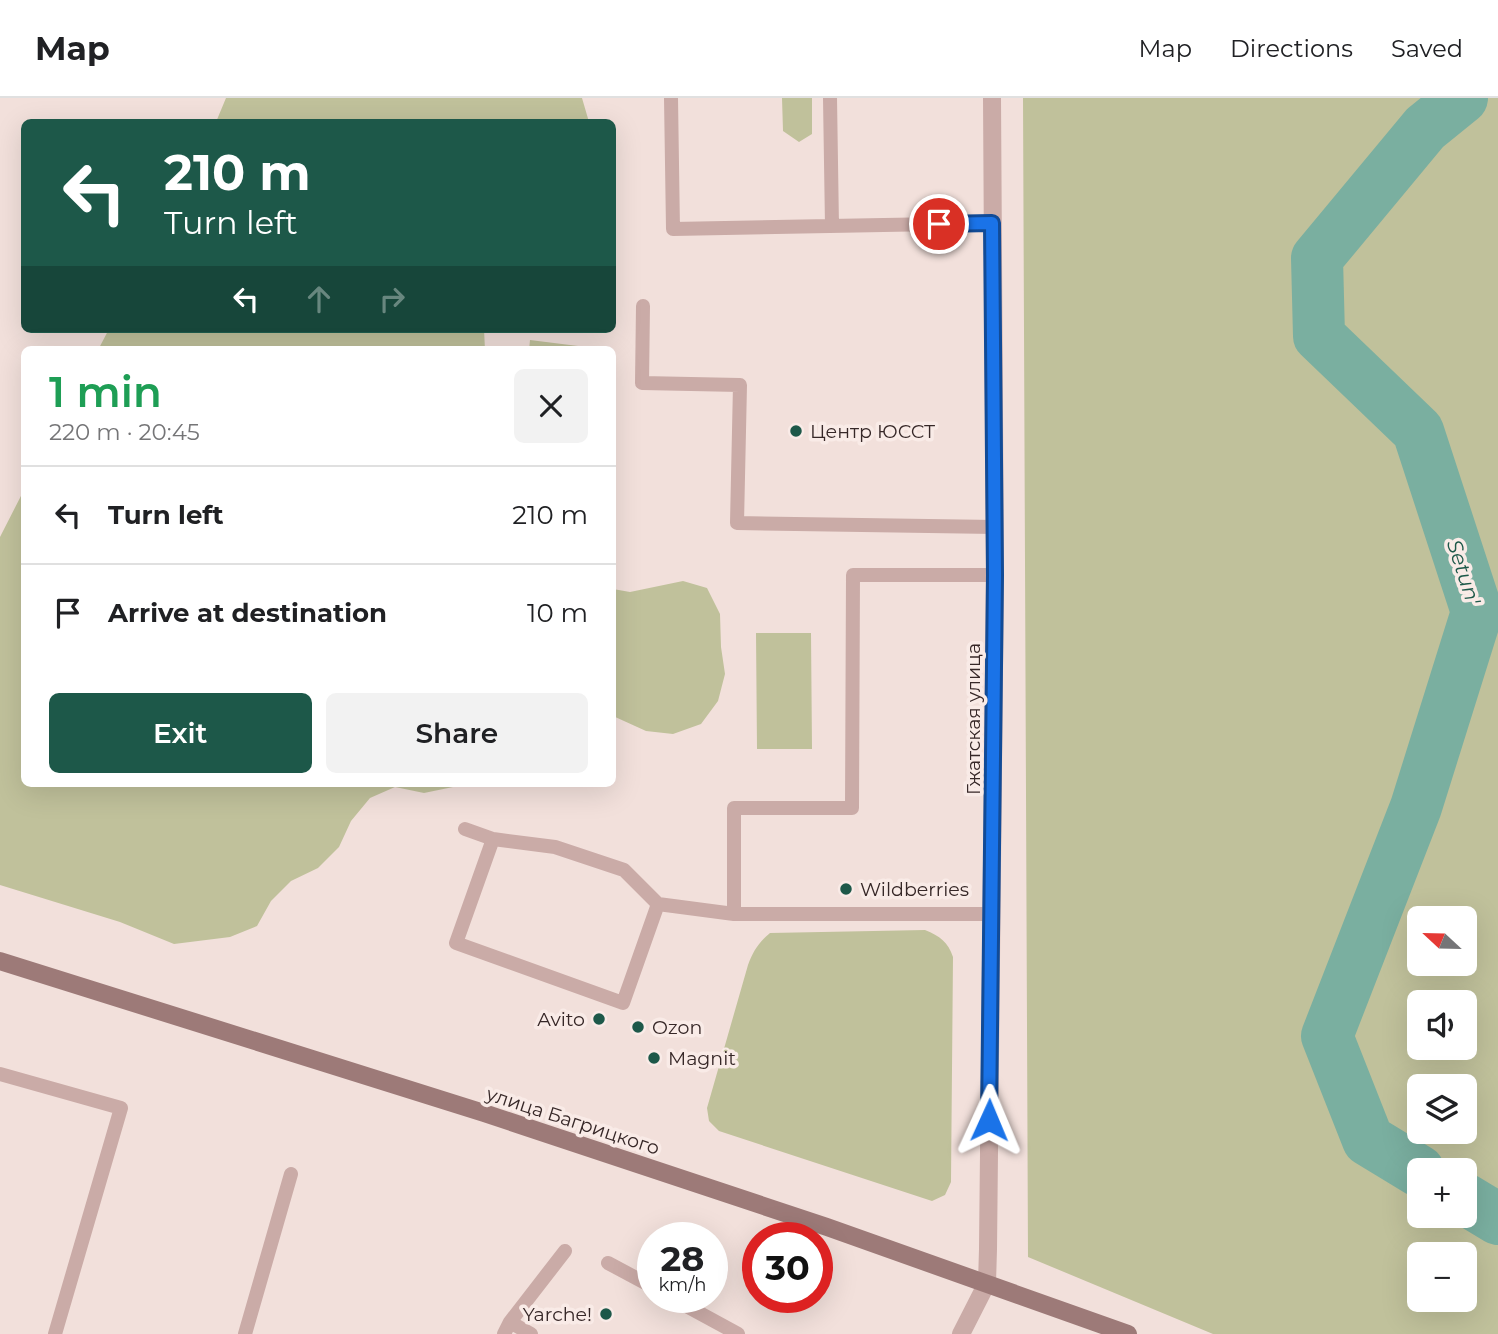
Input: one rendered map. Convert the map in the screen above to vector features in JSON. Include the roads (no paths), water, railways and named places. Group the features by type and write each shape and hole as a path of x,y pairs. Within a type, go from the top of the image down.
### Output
{"street":[{"name":"Гжатская улица","path":"961,1334 987,1283 995,575 992,98"},
{"name":"улица Багрицкого","path":"0,961 484,1113 827,1227 1128,1334"}],"lane":[{"path":"671,98 673,229 992,223"},
{"path":"830,98 832,226"},
{"path":"643,306 642,383 740,385 737,523 995,527"},
{"path":"734,914 734,808 852,808 853,575 995,575"},
{"path":"466,829 493,839 555,847 624,870 658,904 734,914 992,914"},
{"path":"493,839 456,943 623,1003 658,904"},
{"path":"0,1074 121,1108 55,1334"},
{"path":"245,1334 291,1174"},
{"path":"531,1334 507,1328 565,1251"},
{"path":"608,1263 637,1278"},
{"path":"699,1313 738,1334"}],"waterway":[{"name":"Setun'","path":"1407,1164 1368,1140 1327,1036 1416,807 1477,612 1418,431 1319,336 1317,258 1425,128 1462,98"},
{"name":"Setun'","path":"1477,1206 1498,1219"}],"place":[{"name":"Центр ЮССТ","path":"796,431"},
{"name":"Wildberries","path":"846,889"},
{"name":"Avito","path":"599,1019"},
{"name":"Ozon","path":"638,1027"},
{"name":"Magnit","path":"654,1058"},
{"name":"Yarche!","path":"606,1314"}]}
